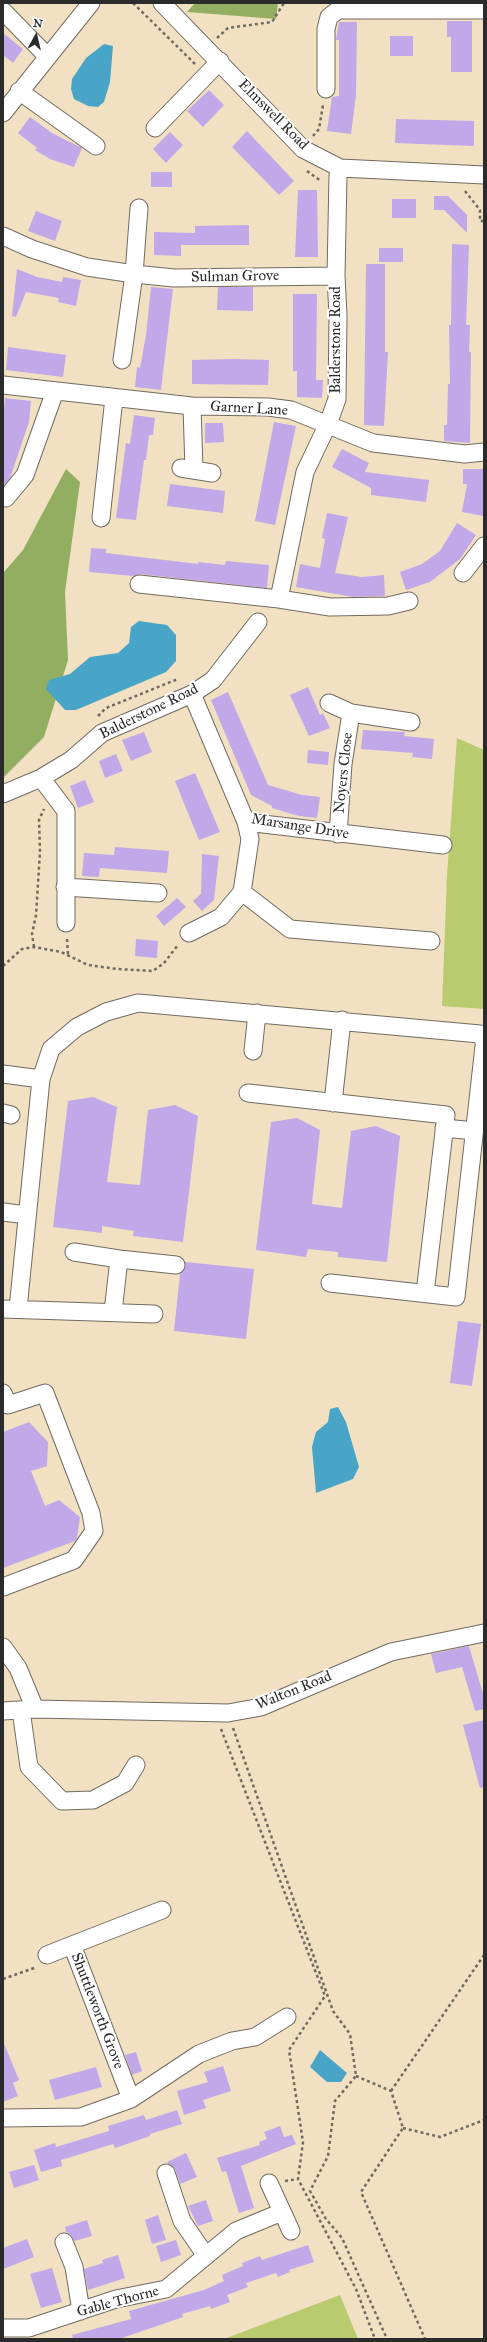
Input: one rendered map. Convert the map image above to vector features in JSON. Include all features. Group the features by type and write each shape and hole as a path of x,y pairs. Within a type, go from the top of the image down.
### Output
{"street":[{"path":"3,113 19,91 91,3"},
{"name":"Elmswell Road","path":"162,3 220,61 303,149 340,168 484,175"},
{"path":"326,89 326,30 328,17 338,10 399,6 484,10"},
{"path":"3,11 48,57"},
{"path":"155,128 220,61"},
{"path":"19,91 96,146"},
{"name":"Balderstone Road","path":"279,599 305,472 328,424 337,398 338,316 336,276 338,175 340,168"},
{"path":"122,360 134,274 139,208"},
{"name":"Sulman Grove","path":"3,236 32,249 87,267 134,274 174,278 336,276"},
{"name":"Garner Lane","path":"3,384 192,406 268,407 291,410 373,443 465,454 484,452"},
{"path":"6,498 25,475 55,391"},
{"path":"101,518 114,398"},
{"path":"192,406 187,469 212,473"},
{"path":"463,573 484,546"},
{"path":"139,584 279,599 330,607 388,606 409,602"},
{"name":"Balderstone Road","path":"3,794 41,778 71,760 102,733 192,694 213,680 258,622"},
{"name":"Marsange Drive","path":"192,694 246,822 338,834 443,845"},
{"name":"Noyers Close","path":"329,704 351,713 411,722"},
{"name":"Noyers Close","path":"338,834 343,764 351,713"},
{"path":"41,778 66,811 66,923"},
{"path":"189,933 221,917 242,892 250,839 246,822"},
{"path":"65,887 158,893"},
{"path":"242,892 290,929 431,941"},
{"path":"154,1314 10,1309 27,1215 41,1079 51,1049 77,1027 106,1012 138,1003 342,1020 480,1034 484,1041"},
{"path":"253,1051 257,1013"},
{"path":"333,1103 342,1020"},
{"path":"330,1283 456,1297 484,1046"},
{"path":"3,1074 41,1079"},
{"path":"248,1094 446,1115 425,1293"},
{"path":"444,1128 474,1131"},
{"path":"3,1212 27,1215"},
{"path":"74,1252 119,1259 176,1265"},
{"path":"113,1312 119,1259"},
{"path":"3,1393 8,1405 45,1393 91,1513 94,1531 74,1560 3,1587"},
{"name":"Walton Road","path":"3,1711 28,1709 228,1714 261,1706 391,1652 484,1634"},
{"path":"3,1647 18,1668 28,1709 29,1767 62,1802 93,1800 125,1783 136,1765"},
{"name":"Shuttleworth Grove","path":"131,2099 72,1945 162,1910"},
{"path":"47,1954 72,1945"},
{"path":"3,2118 81,2117 131,2099 199,2054 232,2041 255,2037 287,2017"},
{"path":"166,2173 182,2221 206,2256"},
{"path":"269,2183 291,2231"},
{"name":"Gable Thorne","path":"3,2328 29,2328 116,2299 166,2289 236,2231 282,2212"},
{"path":"64,2242 74,2267 81,2311"}],"path":[{"path":"207,48 228,28 272,22 284,3"},
{"path":"303,149 319,129 326,89"},
{"path":"34,947 32,934 36,915 40,852 39,820 42,811 56,798"},
{"path":"3,966 22,949 34,947 61,952 88,965 153,971 164,963 189,933"},
{"path":"228,1714 333,2011 350,2034 356,2076 335,2101 328,2156 310,2191 326,2219 342,2238 387,2339"},
{"path":"3,1979 50,1963 47,1954"},
{"path":"391,2091 484,1955"},
{"path":"356,2076 391,2091 403,2128"},
{"path":"403,2128 440,2137 484,2120"},
{"path":"403,2128 361,2192 425,2339"}],"green space":[{"path":"195,3 278,3 276,19 187,12"},
{"path":"66,469 80,482 65,592 68,660 44,737 3,778 3,573 23,550"},
{"path":"457,738 484,750 484,1009 442,1006 447,875"},
{"path":"340,2295 358,2339 224,2339"}],"water":[{"path":"104,44 113,46 110,82 104,102 98,107 88,106 74,99 71,89 72,79 86,58"},
{"path":"139,621 167,625 176,635 176,661 166,672 76,710 65,710 46,689 49,680 70,674 90,657 118,653 129,643 131,627"},
{"path":"338,1407 346,1422 359,1467 353,1479 316,1493 312,1447 316,1432 328,1422 330,1409"},
{"path":"320,2050 347,2073 341,2082 327,2082 310,2067"}],"building":[{"path":"447,21 472,21 472,72 451,72 451,37 447,37"},
{"path":"339,22 357,22 356,95 351,134 327,131 332,97 339,96 339,40 336,40"},
{"path":"3,33 23,49 13,63 3,55"},
{"path":"390,36 413,36 413,56 390,56"},
{"path":"209,90 224,105 203,127 187,111"},
{"path":"30,117 52,133 82,148 74,167 50,159 35,150 37,148 18,133"},
{"path":"396,119 474,121 474,146 395,143"},
{"path":"247,131 294,181 279,195 232,147"},
{"path":"170,132 183,145 166,163 153,149"},
{"path":"151,172 172,172 172,187 151,187"},
{"path":"298,190 317,190 318,257 295,257"},
{"path":"434,196 448,196 467,215 467,233 444,210 434,210"},
{"path":"392,199 416,199 416,218 392,218"},
{"path":"36,211 62,221 55,241 28,231"},
{"path":"249,225 249,245 181,245 181,256 154,255 154,232 195,233 195,226"},
{"path":"452,244 469,245 466,325 470,325 469,352 471,352 470,443 444,441 444,425 447,425 448,384 450,384 449,325 451,325"},
{"path":"379,248 403,248 403,262 379,262"},
{"path":"366,264 385,264 385,352 388,352 384,426 364,425"},
{"path":"17,269 37,277 62,282 63,277 81,280 76,306 58,302 59,298 26,292 16,317 12,316"},
{"path":"151,287 173,289 161,390 135,387 137,367 140,368 146,335"},
{"path":"218,287 253,287 253,311 217,310"},
{"path":"293,294 317,294 316,380 323,380 322,398 297,397 297,371 293,371"},
{"path":"8,347 66,355 63,377 6,370"},
{"path":"192,360 269,360 268,385 192,384"},
{"path":"5,398 31,401 29,422 10,478 3,486 3,419"},
{"path":"134,415 155,418 153,435 149,435 146,460 144,460 136,520 116,518 126,443 130,444"},
{"path":"274,422 296,426 275,525 255,521"},
{"path":"205,423 223,423 224,442 205,443"},
{"path":"342,449 369,463 365,472 429,480 426,502 371,495 371,488 332,467"},
{"path":"463,469 484,469 483,516 462,512 467,484 463,484"},
{"path":"170,484 225,491 223,513 167,506"},
{"path":"327,513 348,517 335,573 362,577 384,575 385,596 353,597 296,587 300,564 320,568 325,539 322,538"},
{"path":"457,523 476,535 460,559 430,582 406,590 400,572 422,564 440,551"},
{"path":"91,548 106,549 106,553 198,564 198,562 225,565 226,561 269,565 267,588 140,574 134,576 89,572"},
{"path":"308,687 320,715 323,713 330,728 309,736 290,695"},
{"path":"228,692 268,785 302,795 320,797 317,818 299,816 272,808 272,806 251,795 211,700"},
{"path":"363,730 405,732 404,736 434,739 432,759 412,757 413,753 361,749"},
{"path":"144,732 152,752 131,761 122,740"},
{"path":"308,750 329,752 328,765 307,763"},
{"path":"116,754 123,771 105,778 99,761"},
{"path":"195,773 220,832 199,840 175,781"},
{"path":"85,780 94,802 78,808 70,786"},
{"path":"115,847 169,851 167,873 100,868 99,877 82,876 84,853 114,855"},
{"path":"202,854 219,856 214,900 202,911 193,901 201,894"},
{"path":"177,898 186,907 164,926 156,916"},
{"path":"136,939 158,941 157,958 135,956"},
{"path":"93,1097 117,1107 107,1182 140,1185 148,1110 175,1105 198,1116 183,1242 133,1236 134,1231 102,1226 102,1233 53,1227 68,1101"},
{"path":"297,1118 320,1130 312,1204 342,1208 351,1131 376,1126 400,1136 387,1262 338,1257 338,1252 308,1249 306,1257 256,1250 271,1122"},
{"path":"185,1262 254,1269 246,1339 174,1331 180,1274 184,1271"},
{"path":"458,1321 481,1324 472,1386 450,1383"},
{"path":"29,1422 48,1442 47,1466 31,1471 45,1506 59,1500 80,1517 77,1538 75,1541 3,1568 3,1432"},
{"path":"469,1646 484,1697 484,1709 475,1711 462,1667 436,1673 431,1654"},
{"path":"484,1720 484,1787 480,1788 463,1725"},
{"path":"3,2041 19,2080 13,2083 18,2096 3,2102"},
{"path":"136,2052 142,2071 132,2075 125,2055"},
{"path":"223,2066 231,2091 203,2100 206,2108 184,2115 177,2091 208,2082 204,2072"},
{"path":"96,2067 102,2087 55,2100 49,2080"},
{"path":"177,2110 182,2124 150,2134 150,2136 115,2148 113,2144 61,2160 62,2166 41,2172 34,2150 55,2143 56,2147 109,2131 108,2126 144,2115 146,2120"},
{"path":"280,2126 284,2137 292,2135 296,2144 241,2166 254,2208 239,2213 226,2171 222,2172 217,2158 260,2145 259,2142 267,2139 264,2132"},
{"path":"186,2153 197,2177 180,2184 175,2169 167,2162"},
{"path":"34,2165 39,2180 14,2188 9,2172"},
{"path":"206,2200 213,2221 198,2226 188,2206"},
{"path":"158,2215 166,2240 152,2244 145,2220"},
{"path":"87,2220 92,2236 74,2241 70,2234 66,2232 65,2227"},
{"path":"27,2239 34,2257 3,2269 3,2248"},
{"path":"176,2240 181,2255 161,2262 156,2246"},
{"path":"308,2245 314,2262 289,2270 290,2272 278,2277 276,2273 246,2283 248,2287 227,2295 230,2302 211,2309 210,2306 182,2314 183,2317 119,2339 73,2339 72,2335 131,2319 129,2311 204,2290 224,2281 222,2275 243,2266 242,2263 260,2256 262,2260"},
{"path":"118,2255 125,2278 88,2290 84,2269 103,2263 102,2260"},
{"path":"52,2268 62,2302 41,2308 30,2274"}]}
